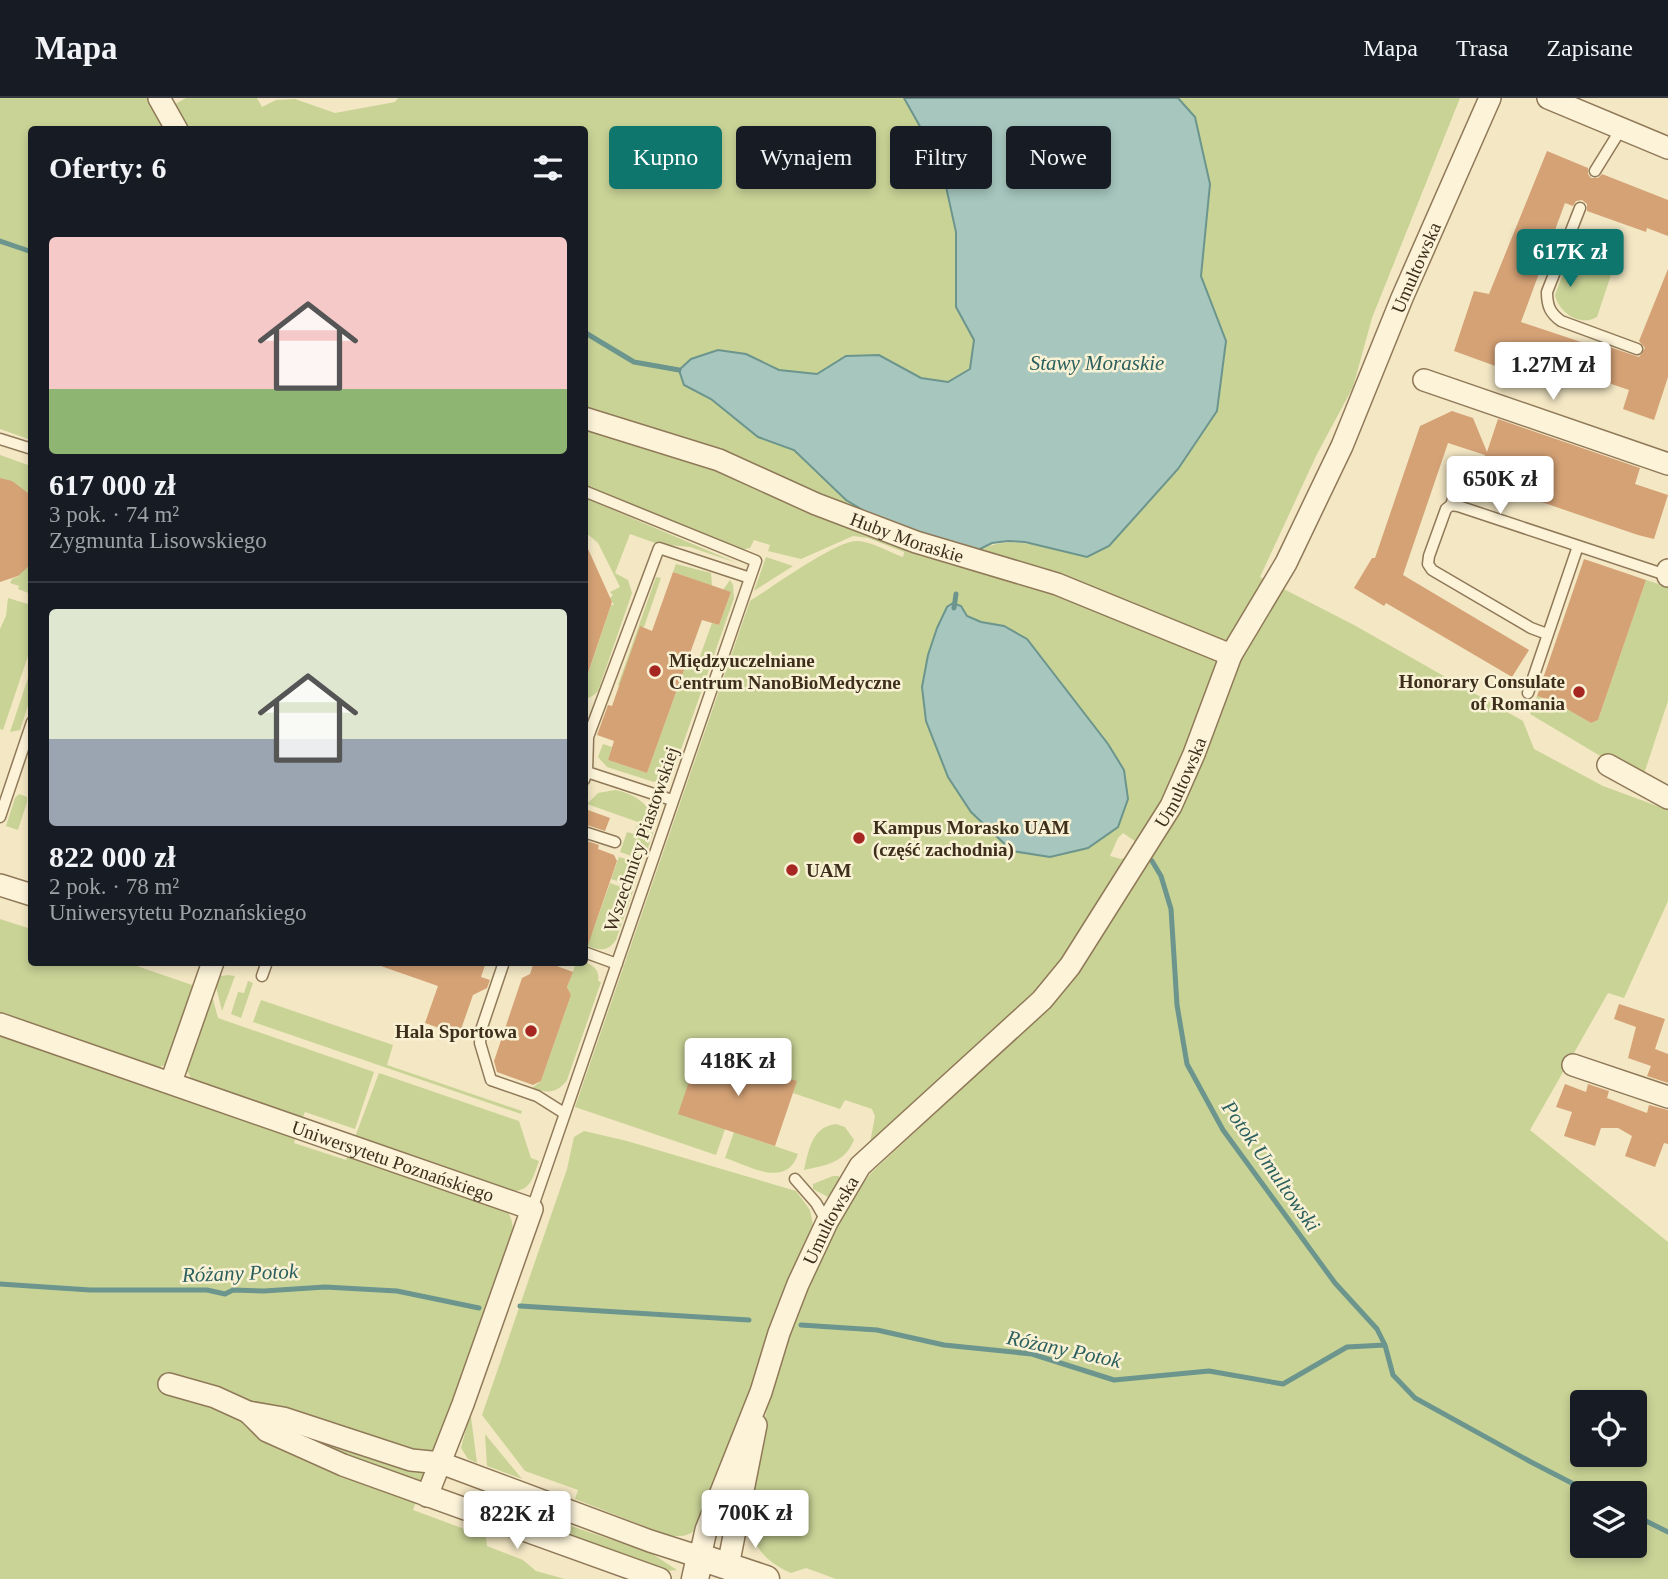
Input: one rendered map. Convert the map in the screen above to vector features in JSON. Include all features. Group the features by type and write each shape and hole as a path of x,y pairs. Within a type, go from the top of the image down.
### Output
{"street":[{"path":"159,98 175,126"},
{"name":"Umultowska","path":"697,1568 706,1530 761,1392 798,1284 827,1222 860,1166 1041,1000 1070,966 1171,806 1194,754 1231,655 1286,563 1342,446 1402,298 1490,98"},
{"path":"1548,98 1668,148"},
{"path":"1424,380 1668,464"},
{"name":"Huby Moraskie","path":"588,419 719,460 816,504 916,542 1057,584 1231,655"},
{"path":"1608,765 1666,788"},
{"path":"0,885 28,894"},
{"path":"171,1082 212,966"},
{"name":"Uniwersytetu Poznańskiego","path":"0,1024 531,1209"},
{"path":"1573,1065 1668,1097"},
{"path":"427,1496 531,1209"},
{"path":"169,1384 215,1397 248,1412 283,1418 411,1460 441,1463 650,1541 697,1568 766,1579"},
{"name":"Umultowska","path":"726,1573 761,1392"},
{"path":"248,1412 267,1431 343,1465 627,1572 660,1579"}],"lane":[{"path":"1595,171 1621,129"},
{"path":"1580,208 1547,292 1547,304 1552,314 1560,321 1637,349"},
{"path":"0,439 28,448"},
{"path":"1464,468 1451,505 1446,509 1428,564 1432,570 1531,628 1546,634"},
{"name":"Wszechnicy Piastowskiej","path":"531,1209 756,561 588,493"},
{"path":"1451,505 1667,574"},
{"path":"1528,693 1578,546"},
{"path":"588,737 659,548 750,578"},
{"path":"0,817 28,734"},
{"path":"588,777 672,800"},
{"path":"588,833 615,842"},
{"path":"588,954 617,964"},
{"path":"262,976 266,966"},
{"path":"503,966 481,1030 480,1043 491,1080 537,1096 564,1113"},
{"path":"795,1179 816,1203 827,1222"}],"green space":[{"path":"0,98 147,98 162,126 28,126 28,439 0,429"},
{"path":"186,98 257,98 262,107 276,100 295,99 335,113 395,102 398,98 975,98 965,126 890,126 890,189 947,189 956,232 956,307 974,340 976,551 1009,543 1063,551 1087,189 1111,189 1111,126 1091,126 1093,98 1460,98 1372,318 1353,387 1317,454 1260,577 1354,625 1523,721 1534,749 1603,786 1668,810 1668,901 1624,998 1608,993 1530,1130 1668,1242 1668,1579 836,1579 806,1568 791,1573 773,1563 760,1551 753,1535 750,1514 745,1514 770,1395 803,1288 852,1198 871,1173 1051,1005 1139,844 1123,833 1118,838 1110,856 1121,859 1132,856 1064,957 1033,997 872,1145 870,1143 875,1116 872,1109 845,1100 840,1109 793,1093 796,1081 701,1049 725,1129 716,1155 575,1107 750,601 818,557 846,543 868,543 903,557 904,552 868,538 853,536 801,559 768,551 770,545 754,540 750,548 740,550 588,486 588,126 183,126 172,106","holes":["937,628 1072,699 1108,744"]},
{"path":"1584,252 1612,262 1614,266 1597,317 1590,320 1577,319 1566,313 1555,295 1569,258"},
{"path":"0,455 28,465 28,494 13,484 14,482 0,479"},
{"path":"588,499 737,563 690,547 658,544 630,534 615,573 628,580 632,593 598,691 588,697 588,674 611,605 614,605 610,592 620,587 598,543 588,535"},
{"path":"766,557 793,566 754,591"},
{"path":"676,564 711,573 712,586 673,572"},
{"path":"28,565 28,593 10,583 19,576 18,573"},
{"path":"656,577 661,578 644,627 640,627 620,686 618,685"},
{"path":"730,580 734,598 678,758 672,759 672,765 664,770 660,780 654,782 607,767 598,757 603,744 612,747 608,760 647,773 689,656 699,659 712,623 719,625 731,592 723,590"},
{"path":"1646,580 1668,587 1668,701 1644,774 1602,757 1530,714 1537,696 1553,701 1591,723 1598,720"},
{"path":"8,598 28,604 28,656 3,730 0,729 0,629 6,616"},
{"path":"28,678 28,705 20,730 10,732"},
{"path":"615,790 635,797 646,806 654,827 643,860 620,852 627,832 634,834 638,822 588,804 598,793"},
{"path":"19,794 27,797 27,802 18,830 6,826 15,798"},
{"path":"619,857 642,863 634,887 611,879"},
{"path":"610,883 633,891 616,940 606,949 598,949 588,946 588,936 592,933"},
{"path":"0,919 28,928 28,966 137,966 195,986 167,1064 157,1068 0,1016"},
{"path":"588,964 596,969 598,981 601,982 567,1080 559,1088 542,1091 532,1088 541,1081 571,995 567,987 575,966 588,966"},
{"path":"221,976 235,976 222,1011 216,987 213,986"},
{"path":"248,981 253,983 241,1018 231,1014 238,992 244,993"},
{"path":"211,992 218,1018 374,1072 355,1129 305,1112 302,1119 192,1080 186,1069"},
{"path":"261,1000 393,1045 387,1065 522,1111 521,1114 253,1022"},
{"path":"0,1032 296,1135 294,1143 346,1160 349,1153 506,1209 512,1224 511,1239 413,1510 486,1537 487,1546 523,1560 536,1571 565,1579 0,1579"},
{"path":"379,1073 519,1121 531,1158 539,1161 533,1178 523,1189 511,1191 355,1137"},
{"path":"836,1124 845,1127 854,1140 850,1148 834,1162 804,1170 810,1147 817,1134"},
{"path":"584,1131 796,1191 810,1210 815,1234 698,1528 684,1536 667,1535 575,1499 578,1490 525,1471 482,1415 567,1169 574,1137"},
{"path":"734,1132 798,1154 785,1171 776,1173 756,1169 725,1158"},
{"path":"839,1176 840,1182 830,1198 813,1189 813,1184"},
{"path":"469,1417 477,1463 468,1459 461,1448"},
{"path":"485,1434 522,1479 487,1466"},
{"path":"494,1500 651,1553 677,1570 666,1571 496,1512"}],"water":[{"name":"Stawy Moraskie","path":"904,98 1178,98 1195,117 1210,184 1201,276 1226,341 1217,411 1178,469 1109,546 1087,557 1025,542 1008,541 992,543 976,551 874,517 846,500 794,450 758,437 711,399 684,385 679,370 691,359 718,350 746,354 779,370 817,374 846,356 879,355 921,378 948,382 970,369 974,340 956,307 956,232 947,189 992,189 992,126 920,126"},
{"path":"953,603 961,606 967,616 981,622 1004,626 1027,639 1108,744 1124,770 1128,799 1118,827 1088,848 1050,857 1012,851 971,812 948,777 926,721 922,687 937,628 947,607"}],"building":[{"path":"1547,151 1588,168 1591,178 1598,178 1602,174 1668,200 1668,236 1647,228 1646,232 1587,211 1587,204 1582,200 1576,201 1573,206 1565,203 1521,322 1599,348 1601,344 1639,357 1645,348 1639,341 1668,269 1668,377 1654,420 1623,409 1629,390 1520,353 1512,372 1454,351 1474,291 1489,294"},
{"path":"1452,411 1473,418 1487,452 1498,419 1640,468 1635,484 1668,495 1654,539 1477,480 1485,455 1448,443 1403,575 1529,650 1512,677 1386,603 1384,606 1354,588 1372,558 1375,558 1420,426"},
{"path":"0,478 12,481 28,493 28,567 18,576 0,582"},
{"path":"588,549 612,602 588,673"},
{"path":"1584,559 1646,580 1598,720 1591,723 1553,701 1537,696"},
{"name":"Międzyuczelniane Centrum NanoBioMedyczne","path":"673,572 731,592 719,625 702,620 647,773 608,760 614,741 597,735 608,705 612,706 640,626 652,631"},
{"path":"588,810 610,818 605,831 588,825"},
{"path":"588,841 599,845 598,849 614,855 617,861 588,945"},
{"path":"381,966 485,966 481,977 490,980 487,988 473,995 459,1035 425,1023 438,986"},
{"name":"Hala Sportowa","path":"533,966 557,966 573,972 567,987 571,995 541,1081 533,1085 497,1072 494,1061 522,978 530,974"},
{"path":"1619,1004 1665,1019 1655,1049 1668,1054 1668,1083 1647,1076 1651,1066 1628,1058 1636,1027 1614,1019"},
{"path":"700,1049 797,1081 775,1146 678,1114"},
{"path":"1565,1084 1586,1092 1588,1084 1609,1091 1607,1098 1647,1113 1649,1105 1668,1110 1668,1144 1664,1143 1655,1167 1625,1156 1632,1136 1618,1128 1601,1128 1595,1146 1564,1136 1572,1112 1556,1107"}],"waterway":[{"path":"0,241 28,251"},
{"path":"588,334 634,362 679,370"},
{"name":"Potok Umultowski","path":"954,608 956,594"},
{"name":"Potok Umultowski","path":"1152,861 1161,876 1171,909 1177,1005 1187,1064 1223,1130 1335,1283 1377,1329 1385,1345"},
{"name":"Różany Potok","path":"0,1284 90,1290 207,1290 225,1294 233,1290 325,1287 397,1291 479,1308"},
{"name":"Różany Potok","path":"520,1306 749,1320"},
{"name":"Różany Potok","path":"801,1325 877,1330 944,1345 1032,1354 1114,1380 1209,1371 1283,1384 1347,1347 1385,1345 1393,1375 1415,1398 1570,1482"},
{"name":"Różany Potok","path":"1647,1522 1668,1532"}],"place":[{"name":"Międzyuczelniane Centrum NanoBioMedyczne","path":"655,671"},
{"name":"Honorary Consulate of Romania","path":"1579,692"},
{"name":"Kampus Morasko UAM (część zachodnia)","path":"859,838"},
{"name":"UAM","path":"792,870"},
{"name":"Hala Sportowa","path":"531,1031"}]}
